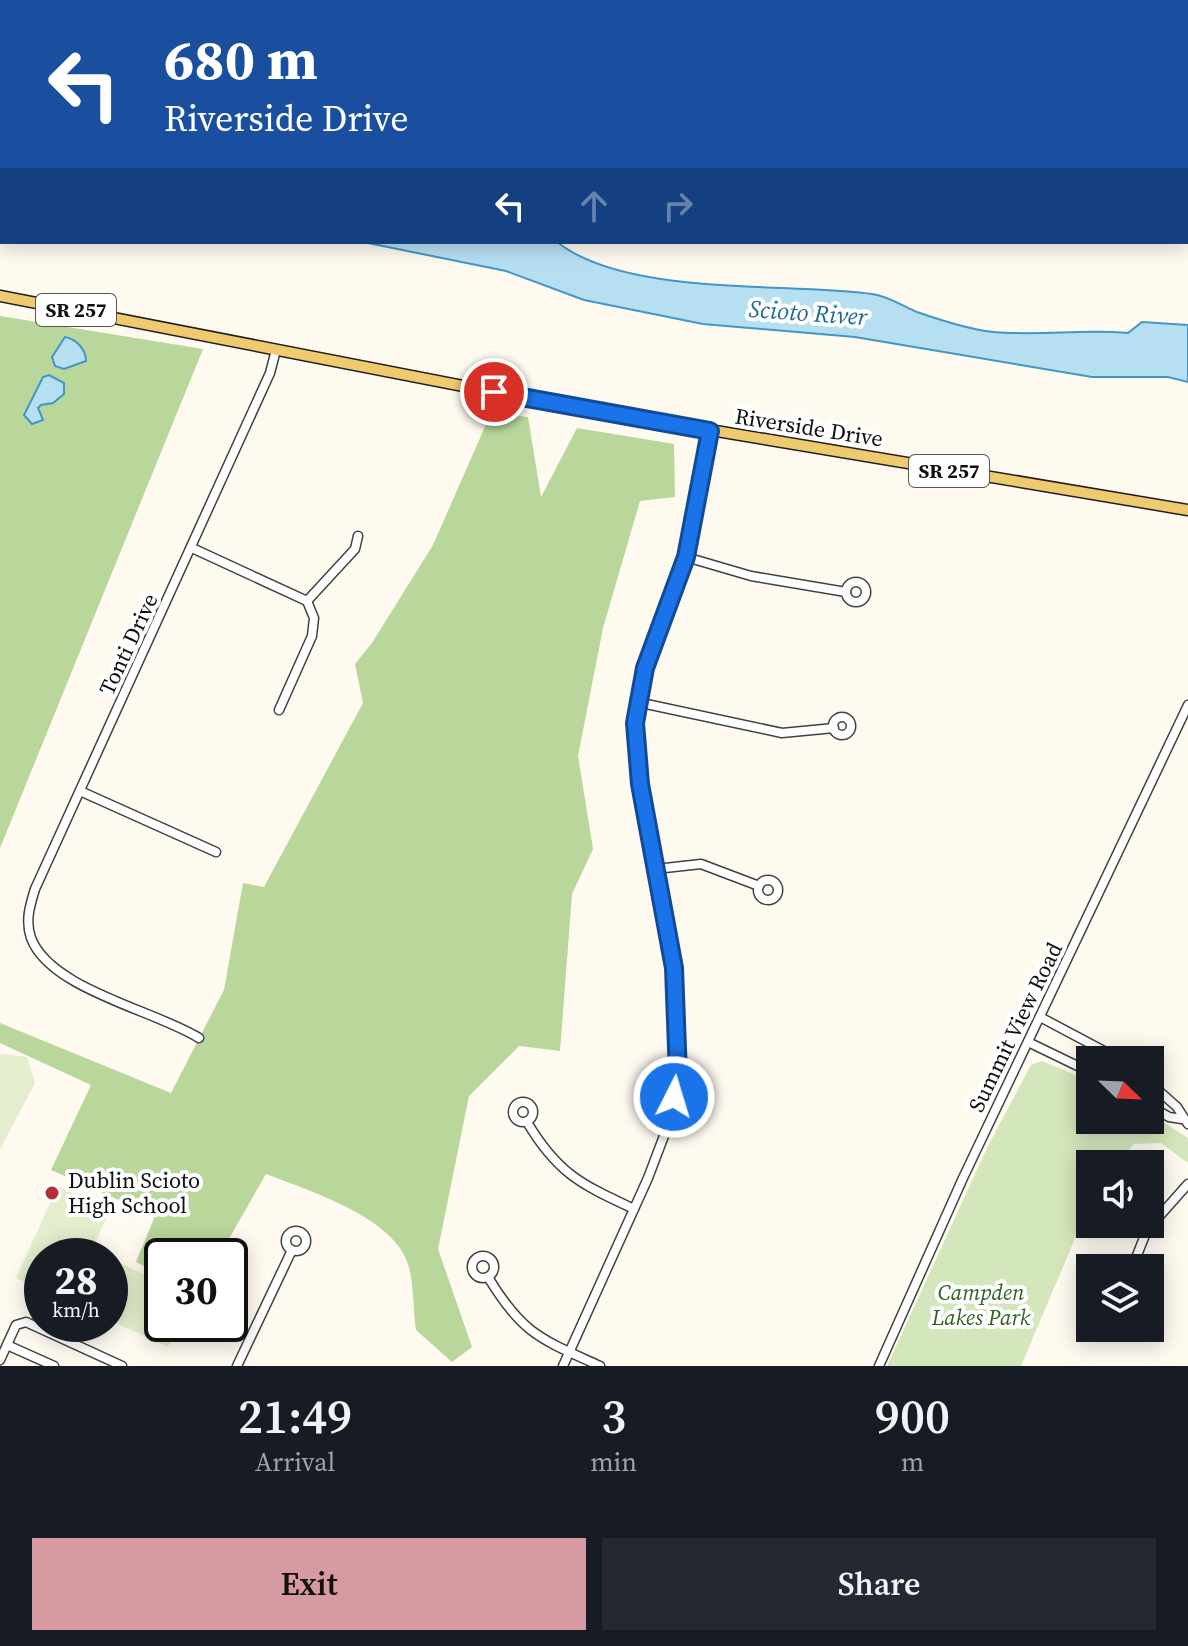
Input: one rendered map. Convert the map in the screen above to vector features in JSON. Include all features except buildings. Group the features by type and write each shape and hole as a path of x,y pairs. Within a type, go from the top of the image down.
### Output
{"main road":[{"name":"Riverside Drive","path":"0,296 710,431 1188,510"}],"street":[{"name":"Tonti Drive","path":"199,1038 64,975 40,953 31,936 28,912 35,889 270,373 276,350"},
{"path":"563,1366 634,1209 670,1120 678,1075 674,968 635,738 637,702 645,668 686,557 710,431"},
{"path":"307,601 355,549 358,536"},
{"path":"192,548 307,601 314,618 312,636 279,710"},
{"path":"686,557 751,576 846,592"},
{"path":"637,702 782,733 834,728"},
{"name":"Summit View Road","path":"879,1366 1188,705"},
{"path":"80,791 216,852"},
{"path":"656,869 701,864 759,886"},
{"path":"1040,1017 1095,1046"},
{"path":"1028,1042 1076,1065"},
{"path":"1164,1095 1177,1107 1185,1121"},
{"path":"1164,1114 1185,1121"},
{"path":"527,1122 558,1167 588,1188 634,1209"},
{"path":"1138,1254 1152,1223 1188,1184"},
{"path":"237,1366 292,1250"},
{"path":"488,1277 521,1325 600,1366"},
{"path":"0,1360 19,1322 122,1366"},
{"path":"7,1345 54,1366"}],"green space":[{"path":"0,316 203,349 0,848"},
{"path":"491,413 528,417 541,497 577,428 674,444 675,497 640,501 603,628 578,756 593,849 572,894 560,1051 519,1046 469,1096 438,1249 472,1347 452,1362 416,1330 412,1282 401,1249 369,1220 327,1198 266,1174 229,1238 146,1238 155,1216 51,1170 91,1085 0,1043 0,1023 171,1093 224,990 243,883 264,887 363,703 355,664 372,643 433,545"},
{"path":"0,1054 27,1057 35,1083 0,1149"},
{"name":"Campden Lakes Park","path":"1042,1061 1076,1075 1076,1134 1164,1134 1164,1123 1188,1138 1188,1163 1161,1143 1134,1144 1128,1150 1076,1150 1076,1236 1021,1366 887,1366 987,1148 1031,1065"},
{"path":"58,1186 110,1210 97,1238 34,1238"},
{"path":"144,1243 144,1266 136,1262"},
{"path":"24,1260 24,1282 16,1278"},
{"path":"128,1267 144,1274 144,1336 128,1328"}],"water":[{"name":"Scioto River","path":"373,244 560,244 587,260 623,272 708,284 872,294 945,321 994,332 1128,333 1142,322 1188,325 1188,382 1168,377 1092,377 855,337 703,324 584,300 506,271"},
{"path":"65,337 80,345 86,361 64,369 55,366 52,357"},
{"path":"49,375 64,383 64,394 53,403 41,405 38,408 43,420 32,424 24,415 43,377"}],"place":[{"name":"Dublin Scioto High School","path":"52,1193"}],"route":[{"path":"494,392 710,431 686,557 645,668 635,723 640,784 674,968 678,1075 674,1097"}]}
